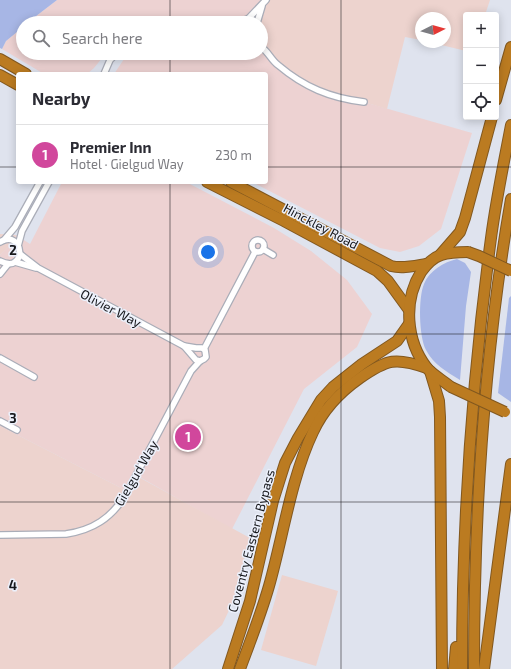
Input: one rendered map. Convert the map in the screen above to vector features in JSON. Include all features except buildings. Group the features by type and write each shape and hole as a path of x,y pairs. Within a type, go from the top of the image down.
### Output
{"highway":[{"path":"499,89 511,47"},
{"path":"0,59 23,72"},
{"path":"0,75 16,84"},
{"path":"442,669 439,401 429,369 415,345 409,324 409,310 414,282 426,264 440,255 460,232 466,218 491,120"},
{"path":"462,669 462,589 466,506 478,359 491,237 511,125"},
{"name":"Hinckley Road","path":"211,184 377,271 388,281 409,310"},
{"name":"Hinckley Road","path":"235,184 391,266 402,268 426,264"},
{"path":"474,669 477,521 484,412 496,294 511,199"},
{"path":"440,255 456,251 468,252 511,271"},
{"name":"Coventry Eastern Bypass","path":"229,666 250,601 273,500 285,463 298,438 321,400 333,387 362,364 397,342 409,324"},
{"name":"Coventry Eastern Bypass","path":"240,669 269,586 299,471 313,431 327,409 346,388 371,371 393,361 403,360 429,369"},
{"path":"429,369 451,387 508,412"},
{"path":"484,669 511,464"},
{"path":"436,669 441,569"},
{"path":"454,669 462,589"}],"street":[{"path":"251,16 265,2"},
{"path":"259,16 265,2"},
{"path":"268,54 291,75 311,87 326,94 364,102"},
{"path":"104,72 110,60"},
{"path":"1,241 15,227 39,184"},
{"path":"18,246 22,231 48,184"},
{"path":"255,252 252,247 256,240 262,242 263,249"},
{"path":"0,274 8,264 17,261 20,254 18,246 14,241 1,241"},
{"path":"255,252 260,252 263,249"},
{"path":"263,249 272,255"},
{"path":"204,349 200,347 196,348 194,351 196,358 204,360 206,357 204,349 255,252"},
{"name":"Olivier Way","path":"20,254 38,268 184,346 196,358"},
{"path":"0,261 8,264"},
{"name":"Olivier Way","path":"15,262 38,268"},
{"name":"Olivier Way","path":"184,346 196,348"},
{"path":"0,358 34,376"},
{"name":"Gielgud Way","path":"0,535 75,533 91,528 110,515 125,496 191,371 196,358"},
{"path":"0,421 17,430"}],"shaded area":[{"path":"0,0 57,0 36,16 16,16 16,33 6,41 2,49 0,48"},
{"path":"57,0 262,0 263,4 252,16 36,16"},
{"path":"262,0 490,0 486,12 463,12 463,50 451,47 451,12 415,12 415,39 405,37 387,109 364,102 344,99 291,75 268,53 268,16 251,16 263,4"},
{"path":"16,33 16,57 2,49 6,41"},
{"path":"268,51 364,102 472,133 441,229 419,246 400,252 380,248 256,184 268,184 268,72 115,72 123,60 268,60"},
{"path":"20,60 100,60 89,72 41,72"},
{"path":"61,184 190,184 274,228 311,251 347,280 372,314 357,347 304,389 232,529 136,475 127,491 0,426 0,255 13,241 16,235 30,244"},
{"path":"0,234 16,235 14,241 0,255"},
{"path":"457,259 465,263 471,272 466,306 460,380 441,367 429,355 422,336 420,317 422,290 426,279 433,271 447,262"},
{"path":"511,296 511,402 498,393 509,298"},
{"path":"0,426 127,491 135,475 250,538 233,602 222,625 172,669 0,669"},
{"path":"282,575 338,591 316,666 261,650"}],"place":[{"name":"Premier Inn","path":"188,437"}]}
